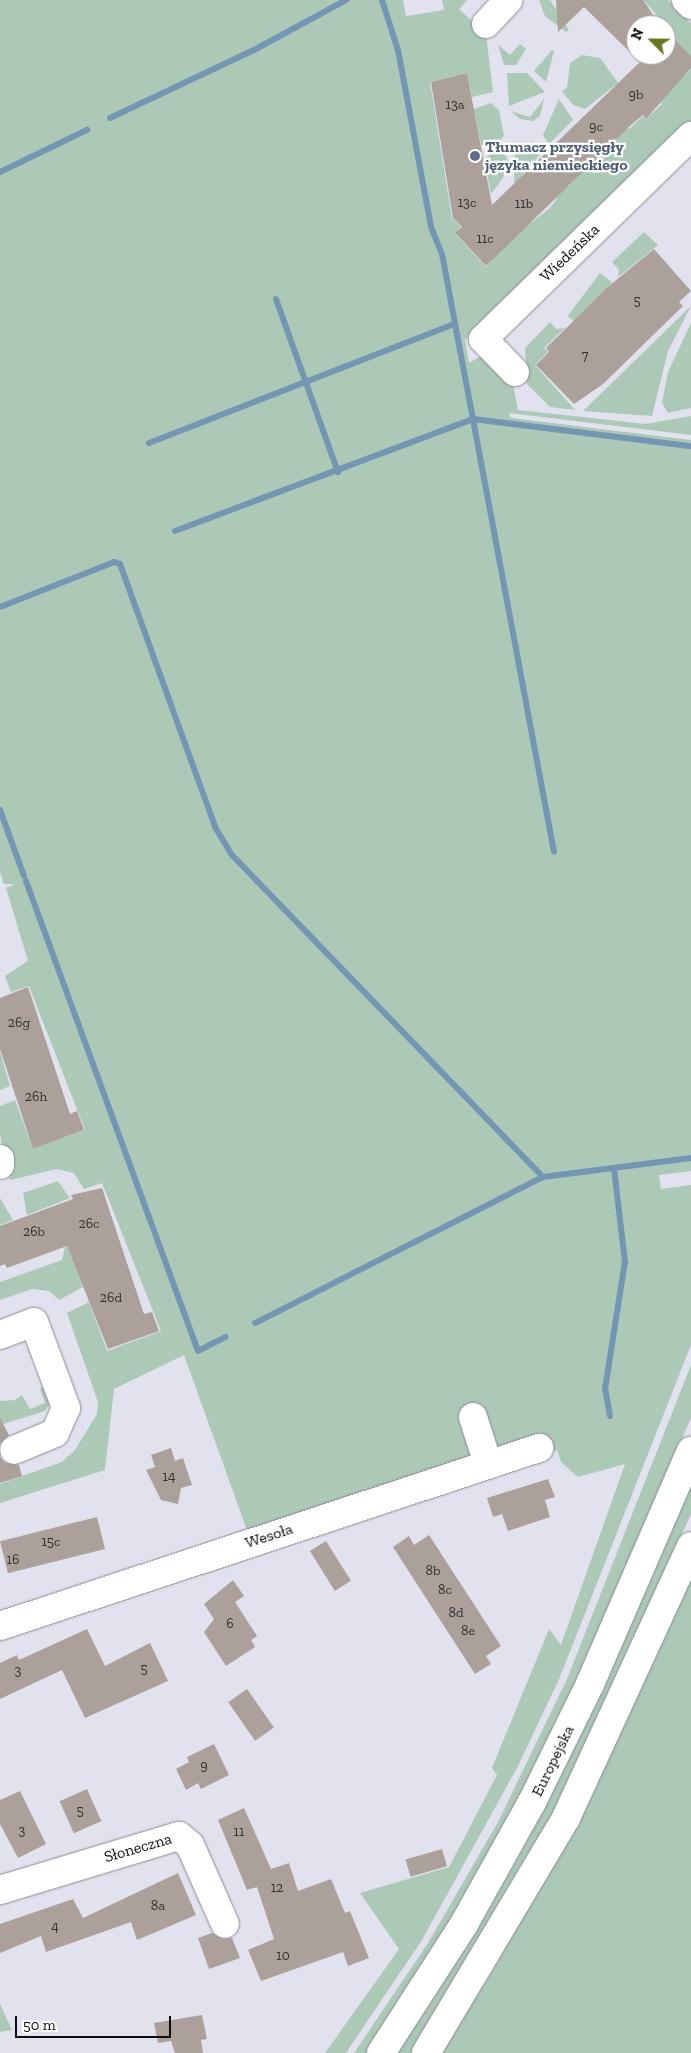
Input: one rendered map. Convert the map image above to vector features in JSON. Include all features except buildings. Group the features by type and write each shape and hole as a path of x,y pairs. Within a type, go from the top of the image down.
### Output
{"main road":[{"path":"486,24 508,0"},
{"path":"686,0 691,5"},
{"name":"Wiedeńska","path":"515,372 483,339 691,136"},
{"path":"0,1159 0,1165"},
{"path":"0,1335 34,1322 66,1408 55,1433 14,1450"},
{"path":"473,1417 488,1464"},
{"name":"Wesoła","path":"0,1626 539,1448"},
{"name":"Europejska","path":"381,2053 464,1924 532,1802 603,1656 691,1451"},
{"path":"426,2053 566,1818 691,1546"},
{"name":"Słoneczna","path":"0,1890 179,1836 190,1845 225,1924"}],"green space":[{"path":"0,0 403,0 406,16 444,10 442,0 467,0 459,9 486,34 493,92 472,97 467,73 430,82 452,218 461,227 455,234 486,267 513,236 549,209 557,199 553,195 565,184 568,187 626,125 629,129 643,116 646,119 662,104 659,101 691,69 691,122 465,340 469,363 481,356 512,380 518,410 646,424 691,416 691,435 509,413 511,418 691,440 691,1171 659,1175 661,1189 691,1185 691,1345 560,1677 518,1766 422,1940 346,2053 325,2053 399,1949 360,1893 449,1867 497,1775 492,1768 549,1629 561,1645 625,1464 578,1477 561,1462 557,1450 542,1455 475,1445 471,1459 248,1533 184,1355 114,1389 105,1470 0,1503 0,1484 62,1462 75,1450 97,1414 98,1402 67,1313 89,1302 107,1351 161,1331 102,1183 84,1189 74,1173 57,1169 10,1180 0,1134 0,1106 15,1100 33,1149 85,1130 29,986 11,992 5,976 28,961 6,888 15,884 4,884 0,872"},
{"path":"539,0 550,0 569,30 566,32 545,16"},
{"path":"643,0 668,0 691,23 691,56 676,44 676,15 656,14"},
{"path":"520,44 526,49 516,65 504,65 498,45 510,55"},
{"path":"552,50 554,51 546,82 534,71"},
{"path":"582,55 600,58 618,83 585,109 573,105 562,91 567,88 570,63"},
{"path":"507,73 527,73 545,92 509,106"},
{"path":"544,99 540,116 533,121 520,119 511,111 530,117"},
{"path":"559,99 573,120 549,144 543,135"},
{"path":"491,103 499,110 504,136 496,146 481,145 474,109"},
{"path":"532,147 541,153 514,185 515,153"},
{"path":"496,152 506,156 510,168 491,194 484,158"},
{"path":"644,232 658,245 618,277 619,270 612,262"},
{"path":"600,273 612,282 579,325 568,316"},
{"path":"691,306 668,351 652,416 583,411"},
{"path":"550,322 556,329 565,328 544,348 548,352 535,365 575,410 550,407 527,384 525,348"},
{"path":"691,323 691,408 668,413 662,403 668,372"},
{"path":"0,1051 10,1086 0,1090"},
{"path":"58,1181 70,1198 27,1215 23,1193"},
{"path":"0,1198 13,1220 0,1225"},
{"path":"79,1242 77,1271 83,1287 59,1300 49,1291 32,1289 0,1300 0,1282 62,1260 65,1247"},
{"path":"691,1365 691,1418 543,1756 472,1888 392,2016 367,2053 354,2053 428,1943 498,1822 567,1679"},
{"path":"44,1385 51,1402 45,1411 0,1425 0,1401 15,1400 22,1395 30,1409 45,1403 40,1389"},
{"path":"691,1479 691,1514 564,1795 439,2012 411,2053 394,2053"},
{"path":"691,1575 691,2053 439,2053 492,1972 584,1809"},
{"path":"0,2004 12,2030 0,2032"}],"waterway":[{"path":"110,118 254,50 346,0"},
{"path":"382,0 398,50 431,227 442,254 554,852"},
{"path":"0,172 87,130"},
{"path":"276,299 338,472"},
{"path":"149,443 454,324"},
{"path":"175,531 473,419 691,446"},
{"path":"0,607 114,562 120,564 215,827 231,854 543,1177"},
{"path":"0,810 24,876"},
{"path":"26,881 198,1351 226,1337"},
{"path":"255,1323 543,1177 691,1158"},
{"path":"610,1416 605,1389 625,1262 614,1169"}],"place":[{"name":"Tłumacz przysięgły języka niemieckiego","path":"475,156"}]}
